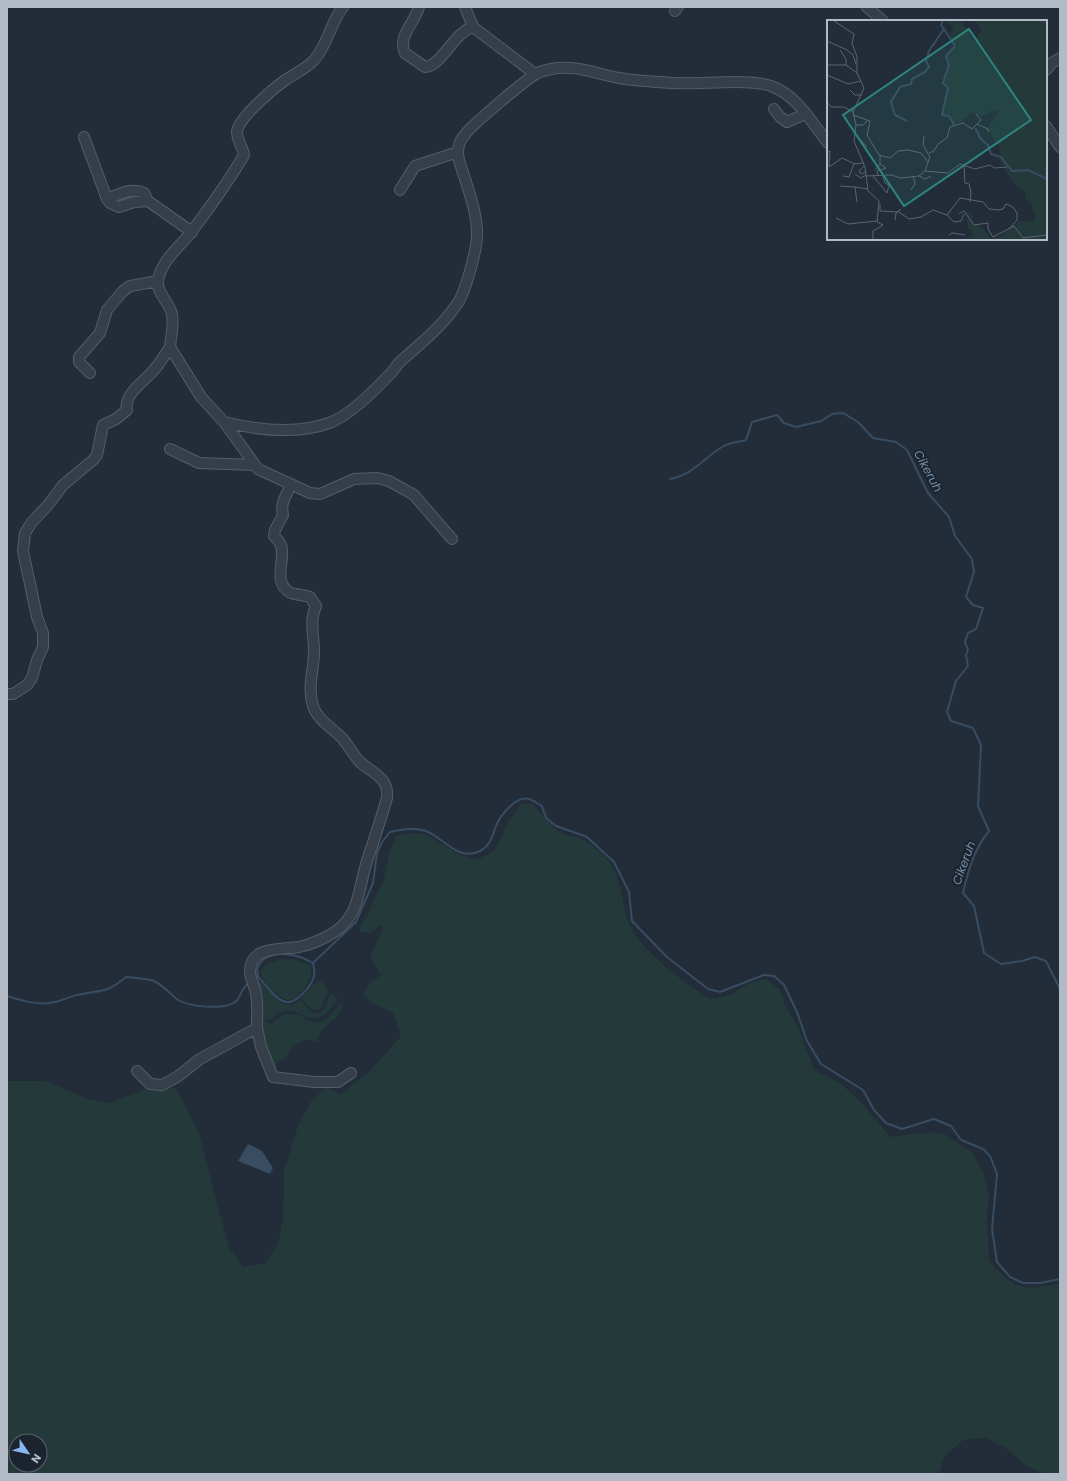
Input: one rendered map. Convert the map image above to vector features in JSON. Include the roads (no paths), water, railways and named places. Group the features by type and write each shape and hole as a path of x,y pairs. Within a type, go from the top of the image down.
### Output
{"street":[{"path":"7,694 13,694 29,681 43,647 44,633 37,617 23,551 25,533 32,522 48,505 63,485 97,455 103,424 124,414 127,410 126,406 130,396 156,369 170,347 173,329 171,313 169,304 158,290 158,281 172,251 182,244 192,232 244,155 237,131 241,122 274,89 311,64 324,47 334,21 343,7"},
{"path":"419,7 406,33 403,44 405,53 425,66 435,62 460,33 473,27"},
{"path":"465,7 473,27 535,74"},
{"path":"867,7 882,20"},
{"path":"1047,69 1052,63 1060,58"},
{"path":"224,422 245,426 290,430 321,425 336,420 356,406 389,376 399,363 417,348 444,320 459,301 474,255 477,235 473,211 458,152 463,136 535,74 549,69 568,67 592,70 619,78 657,82 762,84 782,92 797,104 827,142"},
{"path":"774,108 780,118 787,122 805,114"},
{"path":"1047,128 1060,147"},
{"path":"84,137 107,199 110,203 119,207 134,202 148,201 192,232"},
{"path":"400,190 415,166 458,152"},
{"path":"90,373 79,362 79,357 102,329 103,318 107,310 126,288 158,281"},
{"path":"170,347 201,397 224,422 253,464 264,473 310,493 320,494 354,479 377,478 389,481 414,495 452,539"},
{"path":"170,449 199,463 253,464"},
{"path":"291,485 283,500 281,507 283,515 275,530 274,536 281,544 282,558 279,571 284,586 293,593 310,597 316,606 312,620 314,652 310,683 313,706 319,715 342,738 360,762 382,778 387,787 387,798 366,862 358,896 352,912 344,924 320,939 306,945 278,948 258,955 251,966 252,981 256,994 257,1028 261,1047 273,1077 314,1082 338,1082 351,1073"},
{"path":"137,1071 150,1084 162,1085 177,1077 200,1059 257,1028"}],"water":[{"path":"248,1144 262,1151 273,1168 270,1174 238,1161"}],"waterway":[{"name":"Cikeruh","path":"670,479 678,477 691,470 715,451 724,446 746,440 752,422 777,415 784,423 796,427 821,421 832,414 843,413 858,422 873,438 896,442 907,450 928,493 949,517 955,536 972,559 974,572 966,597 973,605 983,608 976,629 968,633 965,642 968,650 966,655 968,666 956,681 947,712 951,721 973,728 981,745 978,806 989,831 979,845 969,868 963,893 974,906 984,953 1001,964 1022,961 1035,957 1046,961 1060,989"},
{"path":"254,979 258,977 257,969 261,962 267,957 283,954 291,955 313,963 356,922 373,883 377,853 382,842 390,832 408,829 426,831 433,834 452,848 465,854 472,854 484,849 487,846 498,822 509,807 519,800 531,800 542,806 546,818 556,826 587,837 614,862 629,892 632,921 667,957 708,989 720,992 764,975 774,976 784,985 797,1012 807,1041 821,1064 863,1090 874,1110 886,1123 902,1129 934,1119 951,1126 961,1140 983,1149 990,1156 997,1174 992,1229 997,1262 1010,1277 1023,1283 1040,1283 1060,1279"},
{"path":"258,977 278,998 282,1001 290,1002 299,997 313,980 313,963"},
{"path":"7,996 19,1000 49,1003 106,990 126,977 154,981 178,1000 183,1002 198,1006 215,1007 235,1002 246,985 249,983"}]}
